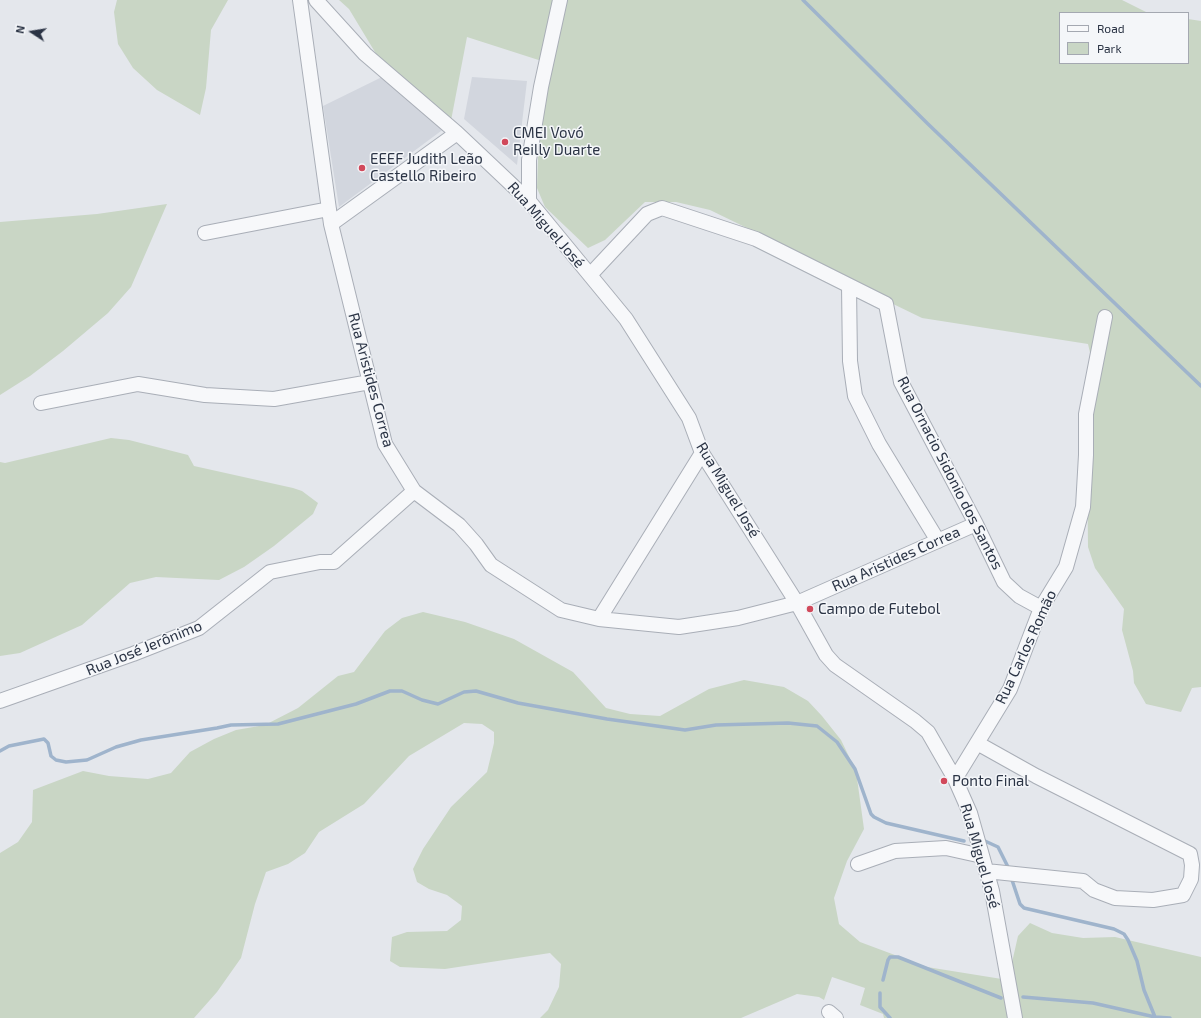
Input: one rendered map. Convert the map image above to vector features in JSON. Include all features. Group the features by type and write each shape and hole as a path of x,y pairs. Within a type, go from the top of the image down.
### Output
{"street":[{"name":"Rua Aristides Correa","path":"300,0 331,224 385,444 414,491 459,525 476,544 490,565 561,610 599,619 679,627 738,618 797,603 976,524"},
{"name":"Rua Miguel José","path":"316,0 365,54 457,133 529,201 626,319 689,418 702,453 797,603 826,655 835,665 916,721 928,732 955,779 970,813 992,891 1014,1018"},
{"path":"529,201 529,160 541,86 560,0"},
{"path":"331,224 457,133"},
{"name":"Rua Ornacio Sidonio dos Santos","path":"590,275 647,214 662,208 756,239 886,304 901,382 976,524 1004,582 1019,596 1041,608"},
{"path":"205,233 329,209"},
{"path":"849,286 850,361 855,396 879,444 938,541"},
{"name":"Rua Carlos Romão","path":"955,779 1010,689 1041,608 1066,567 1083,507 1086,414 1105,317"},
{"path":"41,403 138,384 205,395 274,399 370,382"},
{"path":"599,619 702,453"},
{"name":"Rua José Jerônimo","path":"0,701 104,665 199,628 270,572 320,562 334,562 414,491"},
{"path":"977,743 1036,776 1190,854 1192,865 1191,878 1183,895 1153,900 1114,898 1094,890 1083,880 986,871"},
{"path":"858,864 895,851 946,848 982,856"}],"shaded area":[{"name":"EEEF Judith Leão Castello Ribeiro","path":"382,77 445,128 339,207 323,106"},
{"name":"CMEI Vovó Reilly Duarte","path":"472,77 527,81 517,165 464,119"}],"green space":[{"path":"117,0 228,0 211,30 206,88 200,115 157,90 133,68 118,44 114,12"},
{"path":"339,0 1122,0 1146,12 1059,12 1059,64 1189,64 1189,19 1201,21 1201,687 1192,688 1181,712 1146,704 1134,683 1133,671 1122,630 1124,609 1095,568 1088,547 1087,451 1096,378 1088,344 922,318 852,284 786,247 710,210 676,202 645,202 605,240 588,248 545,207 537,188 539,127 551,64 467,37 449,131 381,62 349,9"},
{"path":"167,204 131,287 108,313 63,351 30,376 0,395 0,222 97,214"},
{"path":"111,438 129,440 188,455 194,466 293,488 302,491 318,503 313,514 274,546 244,567 219,580 156,577 130,583 82,625 20,653 0,656 0,462 5,463"},
{"path":"423,612 465,622 514,639 573,672 606,708 630,714 660,716 709,689 744,680 784,687 808,701 822,716 841,740 856,771 864,829 847,861 834,898 839,924 860,942 927,967 1008,980 1018,936 1030,923 1052,933 1083,938 1115,937 1201,957 1201,1018 884,1018 883,1014 860,1005 865,988 832,977 824,1000 819,997 797,994 741,1018 540,1018 548,1010 559,987 561,964 550,953 445,969 400,967 390,961 392,937 407,932 447,931 461,920 462,906 447,895 429,889 417,882 413,869 423,849 451,807 487,772 494,743 494,732 482,724 464,723 409,756 364,804 319,832 305,853 288,864 266,872 255,904 241,958 217,992 194,1018 0,1018 0,853 18,842 32,822 33,790 83,771 109,776 148,779 171,773 190,752 214,739 236,730 265,725 298,708 338,676 354,672 385,631 402,618"}],"waterway":[{"path":"803,0 928,124 1201,386"},
{"path":"0,751 9,746 44,739 48,743 51,756 56,760 66,762 87,760 116,747 141,740 231,725 278,724 356,704 390,691 402,691 422,700 438,704 464,692 476,691 518,703 607,719 685,730 716,725 788,723 817,726 837,742 855,769 871,814 874,817 886,823 964,841"},
{"path":"985,841 998,847 1009,869"},
{"path":"1011,877 1020,904 1024,908 1114,929 1124,934 1137,961 1144,990 1155,1017"},
{"path":"883,980 888,960 890,957 898,957 1001,998"},
{"path":"880,993 880,1007 890,1018"},
{"path":"1023,997 1093,1003 1155,1017 1170,1018"}],"place":[{"name":"CMEI Vovó Reilly Duarte","path":"505,142"},
{"name":"EEEF Judith Leão Castello Ribeiro","path":"362,168"},
{"name":"Campo de Futebol","path":"810,609"},
{"name":"Ponto Final","path":"944,781"}]}
